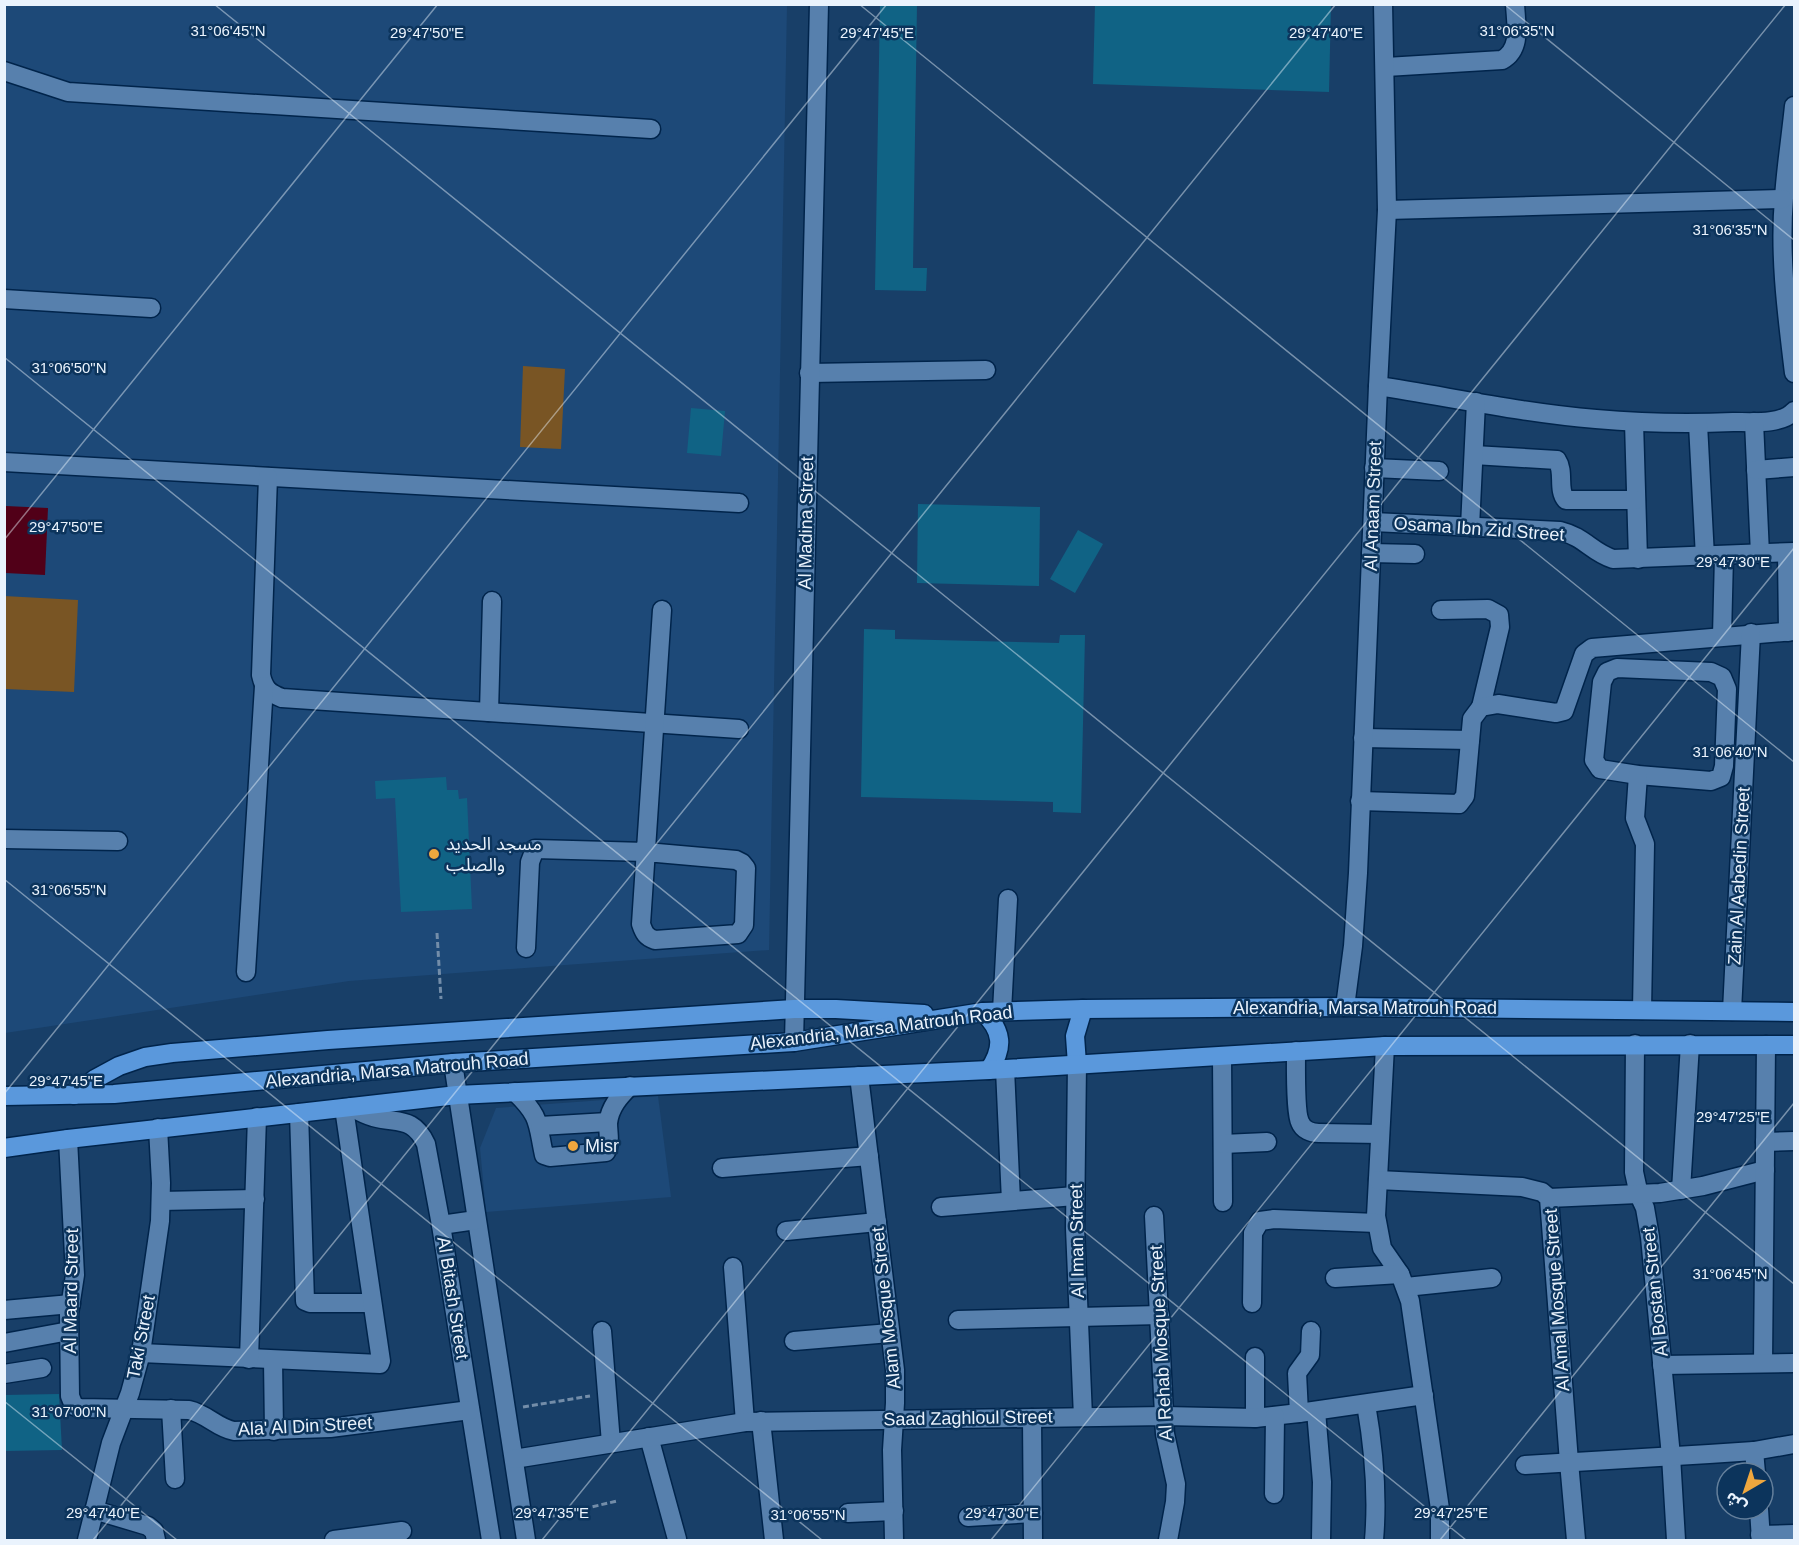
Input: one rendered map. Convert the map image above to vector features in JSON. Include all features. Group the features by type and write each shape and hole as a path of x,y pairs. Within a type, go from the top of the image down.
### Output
{"main road":[{"name":"Alexandria, Marsa Matrouh Road","path":"4,1096 154,1092 453,1063 794,1042 983,1012 1002,1011 1345,1007 1794,1012"},
{"path":"74,1095 96,1078 119,1066 172,1053 328,1040 794,1009 913,1012 950,1017"},
{"path":"1077,1064 1075,1036 1083,1009"},
{"path":"983,1012 993,1021 999,1040 997,1069"},
{"name":"Alexandria, Marsa Matrouh Road","path":"4,1148 68,1138 457,1095 997,1069 1385,1046 1794,1045"}],"street":[{"name":"Al Madina Street","path":"794,1042 819,4"},
{"name":"Al Anaam Street","path":"1345,1007 1355,919 1374,468 1388,210 1383,4"},
{"path":"1386,67 1502,60 1508,57 1516,46 1515,4"},
{"path":"4,71 68,92 651,129"},
{"path":"1794,106 1783,199 1785,285 1794,373"},
{"path":"1388,210 1783,199"},
{"path":"4,300 151,308"},
{"path":"809,373 986,370"},
{"path":"1378,386 1556,415 1634,422 1698,424 1754,422 1782,419 1794,411"},
{"path":"1470,527 1476,402"},
{"path":"1634,422 1638,560"},
{"path":"1754,422 1760,554"},
{"path":"1698,424 1705,557"},
{"path":"1474,454 1557,460 1560,465 1563,495 1566,500 1636,500"},
{"path":"4,462 739,503"},
{"path":"1756,470 1794,467"},
{"path":"1374,468 1439,471"},
{"path":"246,972 264,686 261,675 268,477"},
{"name":"Osama Ibn Zid Street","path":"1372,522 1560,531 1580,538 1604,556 1613,559 1638,560 1791,552"},
{"path":"1481,707 1498,704 1561,712 1567,706 1584,654 1589,649 1791,631 1791,552"},
{"path":"1371,553 1414,554"},
{"path":"1722,636 1724,555"},
{"path":"489,712 492,601"},
{"path":"1360,801 1459,804 1465,796 1472,719 1481,707 1501,621 1499,615 1488,609 1441,610"},
{"path":"526,948 530,862 535,849 646,852 742,862 746,867 742,930 738,934 655,940 648,938 641,924 646,852 654,723 662,610"},
{"name":"Zain Al Aabedin Street","path":"1732,1011 1751,633"},
{"path":"1617,668 1711,672 1722,677 1726,689 1724,766 1721,777 1711,781 1638,775 1605,772 1594,760 1602,682 1607,672 1617,668"},
{"path":"264,686 269,693 282,698 739,729"},
{"path":"1363,738 1470,740"},
{"path":"1638,775 1635,818 1645,844 1642,1010"},
{"path":"4,839 118,842"},
{"path":"1002,1011 1008,899"},
{"name":"Al Bostan Street","path":"1635,1044 1634,1160 1639,1195 1648,1222 1671,1456 1676,1540"},
{"path":"1682,1190 1690,1044"},
{"path":"1763,1363 1766,1045"},
{"path":"1385,1046 1377,1222 1382,1248 1403,1280 1410,1301 1440,1509 1440,1540"},
{"path":"1296,1052 1298,1117 1303,1128 1319,1134 1380,1134"},
{"path":"1222,1056 1223,1202"},
{"name":"Al Bitash Street","path":"453,1063 525,1532"},
{"name":"Al Iman Street","path":"1077,1064 1075,1196 1083,1417"},
{"path":"997,1069 1011,1201"},
{"name":"Alam Mosque Street","path":"859,1076 896,1386 892,1450 894,1540"},
{"path":"515,1092 534,1114 540,1126 544,1155 550,1157 606,1152 609,1144 608,1122 612,1108 630,1086"},
{"path":"141,1353 380,1364 348,1107"},
{"name":"Al Bitash Street","path":"348,1107 372,1117 410,1124 420,1133 426,1144 491,1540"},
{"path":"298,1113 306,1301 310,1303 372,1303"},
{"path":"249,1359 257,1118"},
{"path":"540,1126 608,1122"},
{"name":"Taki Street","path":"87,1540 111,1443 130,1393 141,1353 158,1240 161,1201 158,1128"},
{"name":"Al Maard Street","path":"68,1138 75,1275 69,1331 69,1396 74,1406"},
{"path":"1765,1142 1794,1141"},
{"path":"1223,1144 1267,1142"},
{"path":"722,1168 869,1156"},
{"path":"1549,1198 1639,1195 1682,1190 1765,1170"},
{"name":"Al Amal Mosque Street","path":"1378,1180 1522,1187 1542,1192 1549,1198 1576,1540"},
{"path":"941,1207 1075,1196"},
{"path":"161,1201 255,1199"},
{"name":"Al Rehab Mosque Street","path":"1154,1216 1166,1446 1176,1484 1168,1540"},
{"path":"1252,1303 1252,1233 1260,1221 1274,1218 1377,1222"},
{"path":"441,1225 476,1220"},
{"path":"786,1231 877,1222"},
{"path":"733,1267 753,1422 774,1540"},
{"path":"1335,1278 1403,1280 1492,1278"},
{"path":"4,1310 71,1304"},
{"path":"958,1320 1160,1315"},
{"path":"1311,1330 1310,1354 1297,1373 1322,1482 1321,1540"},
{"path":"4,1343 69,1331"},
{"path":"602,1331 611,1443"},
{"path":"794,1341 890,1334"},
{"path":"1255,1357 1255,1418"},
{"path":"273,1360 274,1431"},
{"path":"1662,1365 1794,1363"},
{"path":"4,1374 42,1368"},
{"name":"Saad Zaghloul Street","path":"514,1459 753,1422 1165,1416 1255,1418 1424,1395"},
{"path":"1366,1404 1376,1479 1374,1540"},
{"name":"Ala' Al Din Street","path":"74,1406 198,1412 228,1430 274,1431 330,1428 470,1410"},
{"path":"171,1409 175,1479"},
{"path":"1274,1494 1275,1416"},
{"path":"1032,1418 1033,1540"},
{"path":"649,1437 677,1539"},
{"path":"1525,1464 1754,1450 1794,1444"},
{"path":"1754,1450 1755,1461"},
{"path":"94,1510 152,1528 156,1540"},
{"path":"848,1513 894,1511"},
{"path":"968,1517 1033,1514"},
{"path":"1759,1521 1761,1538 1794,1534"},
{"path":"334,1540 402,1531"}],"path":[{"path":"438,933 441,999"},
{"path":"506,1409 607,1394"},
{"path":"525,1532 617,1502"}],"shaded area":[{"path":"5,5 787,5 769,950 349,981 5,1033"},
{"path":"523,366 565,369 561,449 520,447"},
{"path":"6,506 48,508 45,575 5,573"},
{"path":"4,596 78,600 74,692 5,689"},
{"path":"658,1096 671,1197 486,1212 480,1148 496,1108"}],"building":[{"path":"880,4 917,4 913,268 927,268 926,291 875,290"},
{"path":"1095,4 1331,4 1329,92 1093,84"},
{"path":"691,408 725,411 721,456 687,453"},
{"path":"918,504 1040,507 1039,586 917,583"},
{"path":"1078,530 1103,544 1075,593 1050,579"},
{"path":"864,629 895,630 895,639 1059,643 1060,635 1085,635 1081,813 1053,812 1053,802 861,797"},
{"name":"مسجد الحديد والصلب","path":"446,777 447,790 458,790 459,799 467,798 472,909 401,912 395,798 376,799 375,781"},
{"path":"59,1394 62,1450 4,1451 4,1395"}],"place":[{"name":"مسجد الحديد والصلب","path":"434,854"},
{"name":"Misr","path":"573,1146"}]}
